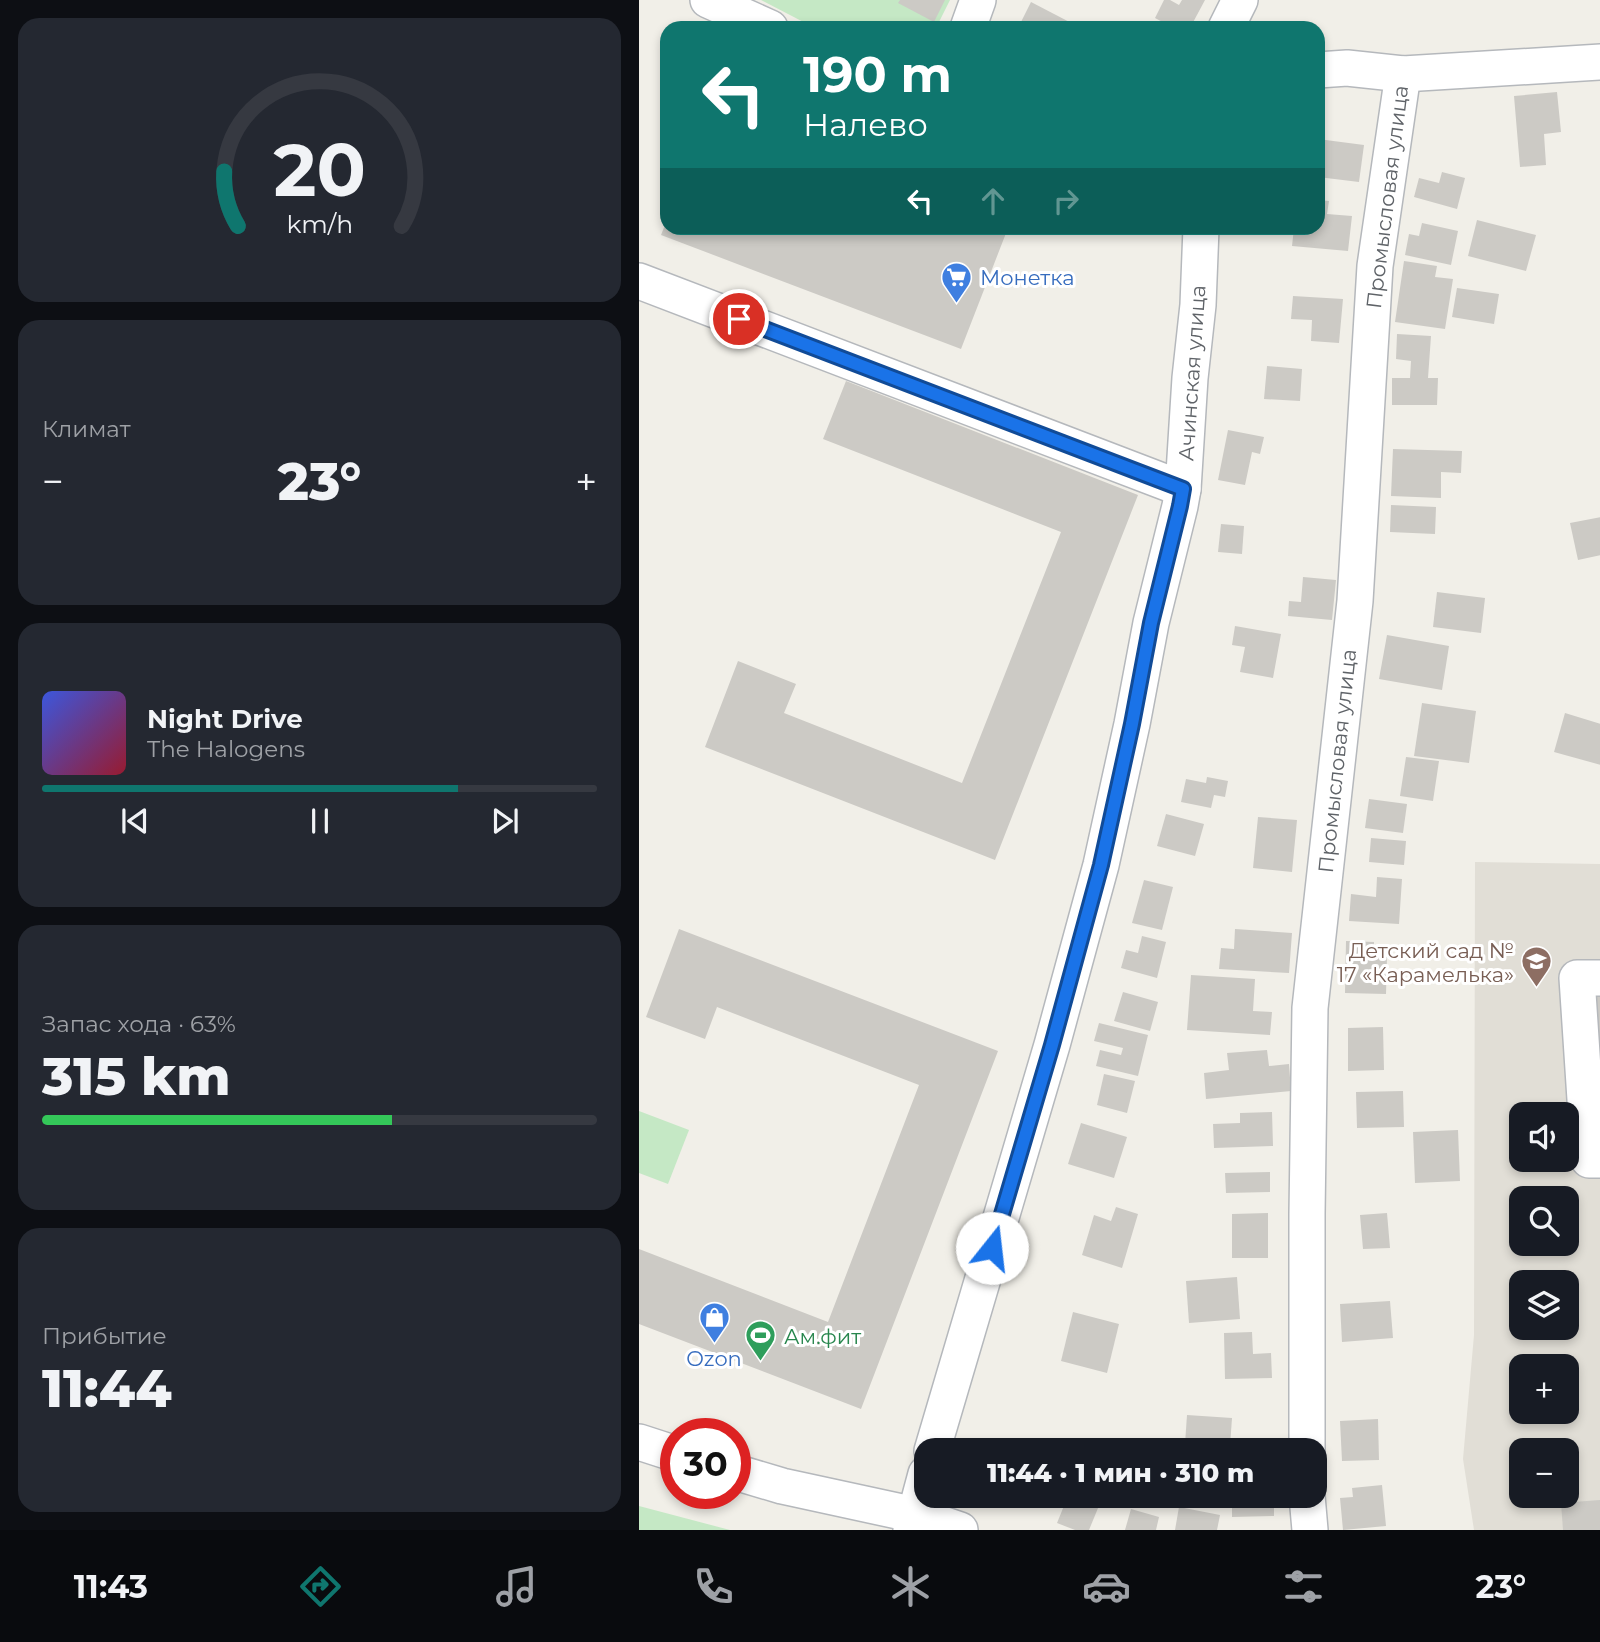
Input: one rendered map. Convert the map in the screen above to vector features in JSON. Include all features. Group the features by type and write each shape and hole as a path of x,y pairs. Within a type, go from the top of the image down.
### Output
{"street":[{"path":"708,0 754,21"},
{"path":"970,21 978,0"},
{"path":"1230,21 1240,0"},
{"path":"1325,70 1347,68 1403,74 1600,62"},
{"name":"Промысловая улица","path":"1307,1438 1310,1008 1355,601 1375,266 1403,74"},
{"name":"Ачинская улица","path":"936,1438 1052,1045 1101,865 1151,623 1183,489 1198,305 1201,235"},
{"path":"639,281 1183,489"},
{"path":"1600,978 1577,978 1589,1160 1600,1160"},
{"path":"639,1442 660,1449"},
{"path":"751,1477 914,1522 960,1530"},
{"path":"1308,1508 1310,1530"}],"shaded area":[{"name":"Детский сад № 17 «Карамелька»","path":"1475,862 1600,864 1600,1530 1474,1530 1463,1459 1474,1335"}],"green space":[{"path":"761,0 950,0 940,21 802,21"},
{"path":"639,1111 689,1130 668,1184 639,1173"},
{"path":"639,1506 730,1530 639,1530"}],"building":[{"path":"900,0 945,0 934,21 898,3"},
{"path":"1164,0 1179,5 1182,0 1205,0 1194,21 1161,21 1155,18"},
{"path":"1031,2 1068,21 1022,21"},
{"path":"1557,92 1561,132 1544,134 1546,165 1520,167 1514,96"},
{"path":"1325,140 1364,145 1359,182 1325,178"},
{"path":"1442,172 1465,178 1457,209 1414,197 1419,178 1439,183"},
{"path":"1325,201 1329,201 1327,214 1352,216 1348,251 1292,246 1293,235 1325,235"},
{"path":"1477,220 1536,235 1526,271 1468,256"},
{"path":"1422,223 1458,231 1451,265 1405,255 1409,234 1419,236"},
{"path":"661,235 1005,235 961,349"},
{"path":"1404,261 1437,266 1435,277 1453,279 1445,329 1395,322"},
{"path":"1457,288 1499,294 1494,324 1452,317"},
{"path":"1293,296 1343,299 1339,343 1311,341 1312,320 1291,319"},
{"path":"1397,334 1431,336 1428,378 1438,378 1437,405 1392,405 1392,378 1410,378 1411,361 1396,359"},
{"path":"1267,366 1302,369 1300,401 1264,399"},
{"path":"846,381 1138,495 995,860 705,747 738,661 796,684 784,713 962,783 1061,532 823,439"},
{"path":"1228,430 1264,437 1260,454 1252,452 1245,485 1218,480"},
{"path":"1393,449 1462,451 1461,473 1441,472 1441,498 1391,496"},
{"path":"1391,505 1436,507 1435,534 1390,532"},
{"path":"1601,517 1601,555 1578,560 1570,523"},
{"path":"1221,524 1244,526 1242,554 1218,552"},
{"path":"1303,577 1336,580 1332,620 1288,616 1289,601 1301,602"},
{"path":"1437,592 1485,598 1481,633 1433,627"},
{"path":"1235,626 1281,634 1273,678 1240,672 1245,647 1232,645"},
{"path":"1387,635 1449,646 1442,690 1379,679"},
{"path":"1422,703 1476,711 1469,763 1414,756"},
{"path":"1565,713 1601,724 1601,765 1554,752"},
{"path":"1406,757 1439,761 1433,801 1400,796"},
{"path":"1207,777 1228,781 1225,797 1214,795 1211,808 1181,802 1186,779 1206,783"},
{"path":"1369,799 1407,804 1403,833 1365,828"},
{"path":"1166,814 1204,824 1195,856 1157,846"},
{"path":"1258,817 1297,820 1292,872 1253,868"},
{"path":"1371,838 1406,841 1404,865 1369,862"},
{"path":"1377,877 1402,879 1399,924 1349,921 1351,894 1376,897"},
{"path":"1144,880 1173,887 1162,930 1132,923"},
{"path":"679,929 998,1051 861,1409 639,1324 639,1249 828,1322 919,1085 717,1007 705,1039 646,1017"},
{"path":"1235,929 1292,933 1289,973 1219,969 1221,948 1234,949"},
{"path":"1142,936 1166,942 1157,978 1121,968 1126,950 1138,953"},
{"path":"1346,941 1374,942 1374,957 1387,957 1386,994 1345,993"},
{"path":"1191,975 1255,979 1253,1011 1272,1012 1270,1035 1187,1030"},
{"path":"1591,989 1601,989 1601,1080"},
{"path":"1123,992 1158,1002 1150,1031 1114,1021"},
{"path":"1099,1023 1148,1035 1138,1076 1096,1066 1100,1050 1121,1055 1123,1048 1094,1041"},
{"path":"1383,1027 1384,1070 1348,1071 1348,1028"},
{"path":"1267,1050 1269,1066 1289,1064 1291,1091 1206,1099 1204,1073 1229,1070 1227,1053"},
{"path":"1104,1074 1135,1081 1127,1113 1097,1105"},
{"path":"1403,1091 1404,1127 1357,1128 1356,1092"},
{"path":"1272,1112 1273,1146 1214,1148 1213,1124 1240,1123 1240,1113"},
{"path":"1081,1123 1127,1137 1114,1178 1068,1164"},
{"path":"1458,1130 1460,1181 1415,1183 1413,1132"},
{"path":"1270,1172 1270,1192 1226,1193 1225,1173"},
{"path":"1116,1207 1138,1214 1122,1268 1082,1255 1094,1215 1111,1221"},
{"path":"1268,1213 1268,1258 1232,1258 1232,1214"},
{"path":"1387,1213 1390,1248 1363,1249 1360,1215"},
{"path":"1237,1277 1240,1319 1189,1323 1186,1281"},
{"path":"1390,1301 1393,1338 1342,1342 1340,1304"},
{"path":"1073,1312 1119,1324 1107,1373 1061,1361"},
{"path":"1252,1332 1253,1354 1271,1353 1272,1378 1225,1379 1224,1333"},
{"path":"1187,1415 1232,1418 1231,1438 1185,1438"},
{"path":"1378,1419 1379,1460 1342,1461 1340,1421"},
{"path":"1382,1485 1386,1526 1343,1530 1340,1498 1353,1497 1352,1488"},
{"path":"1601,1500 1601,1530 1563,1530 1561,1508 1579,1508 1579,1502"},
{"path":"1063,1508 1098,1508 1089,1530 1075,1530 1057,1523"},
{"path":"1179,1508 1220,1515 1217,1530 1175,1530"},
{"path":"1232,1508 1274,1508 1274,1516 1232,1517"},
{"path":"1131,1509 1159,1517 1156,1530 1125,1530"}],"place":[{"name":"Монетка","path":"957,304"},
{"name":"Детский сад № 17 «Карамелька»","path":"1537,989"},
{"name":"Ozon","path":"714,1345"},
{"name":"Ам.фит","path":"761,1363"}],"route":[{"path":"739,319 1183,489 1151,623 1101,865 1052,1045 992,1248"}]}
